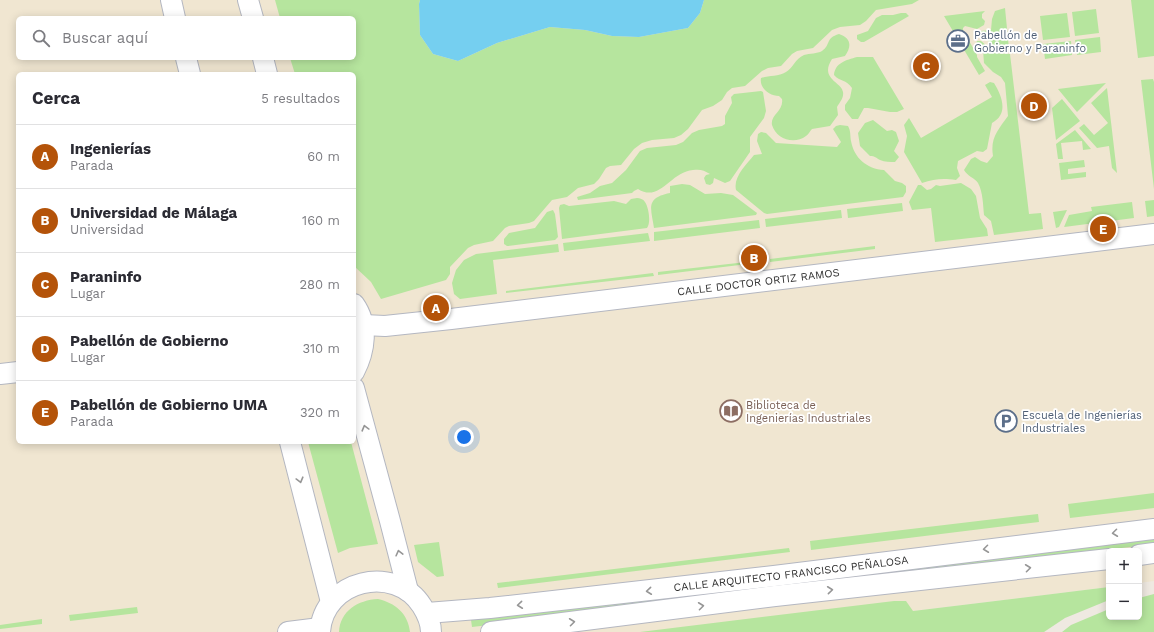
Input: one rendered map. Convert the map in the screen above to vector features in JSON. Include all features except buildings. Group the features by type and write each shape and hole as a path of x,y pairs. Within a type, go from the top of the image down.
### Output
{"street":[{"path":"171,0 175,16"},
{"path":"248,0 252,16"},
{"path":"186,60 190,72"},
{"path":"264,60 266,72"},
{"name":"CALLE DOCTOR ORTIZ RAMOS","path":"363,325 385,326 451,319 1154,234"},
{"path":"356,306 363,325 364,342 361,359 356,368"},
{"path":"0,374 16,372"},
{"path":"356,395 408,591"},
{"path":"291,444 331,602"},
{"name":"CALLE ARQUITECTO FRANCISCO PEÑALOSA","path":"427,613 498,608 774,576 1154,529"},
{"path":"1142,555 1154,553"},
{"name":"CALLE ARQUITECTO FRANCISCO PEÑALOSA","path":"491,632 775,596 1106,559"},
{"path":"288,632 320,630 324,614 331,602 344,591 359,583 376,581 393,584 408,591 419,601 427,613 431,632"}],"shaded area":[{"path":"0,0 1154,0 1154,581 1142,583 1142,548 1106,548 1106,587 913,611 911,632 0,632"}],"green space":[{"path":"275,0 420,0 420,35 433,54 458,61 497,43 550,27 585,30 612,36 639,37 688,28 700,13 704,0 919,0 912,4 876,10 860,25 840,27 832,30 813,48 797,51 792,54 781,66 768,68 762,71 745,86 732,88 727,92 722,100 713,106 702,110 688,129 681,135 674,138 652,140 642,143 634,149 621,165 606,168 594,184 578,188 567,197 552,200 534,221 509,226 505,228 493,241 474,245 468,248 450,267 450,274 446,280 381,299 371,282 356,268 356,72 294,72 291,60 356,60 356,16 279,16"},
{"path":"1131,0 1154,0 1154,56 1138,58"},
{"path":"1005,8 1009,49 999,50 980,34 981,31 991,30 992,19 995,11"},
{"path":"1096,9 1099,33 1075,36 1072,12"},
{"path":"985,11 982,14 982,18 985,21 984,25 977,29 965,26 963,28 985,71 979,75 944,16"},
{"path":"906,13 909,16 864,42 857,39 857,35 868,31 876,18 882,15"},
{"path":"1067,13 1070,37 1043,40 1040,16"},
{"path":"839,34 848,40 849,49 845,56 832,59 828,71 832,79 839,85 843,92 842,98 837,107 838,115 830,126 812,129 801,139 791,140 781,137 774,130 772,122 773,118 781,107 782,99 779,96 772,95 763,88 761,78 780,75 786,72 804,55 818,53 825,49 830,40"},
{"path":"1100,37 1101,52 1077,55 1075,40"},
{"path":"977,41 981,41 995,53 1010,54 1029,214 1041,213 1043,229 994,235 991,221 984,215 980,187 977,181 964,170 971,159 975,157 987,163 993,156 992,150 994,139 998,130 1008,116 1005,83 1001,77 993,72 984,63 983,50 976,44"},
{"path":"1071,41 1072,55 1045,59 1043,44"},
{"path":"857,57 873,57 904,109 897,112 890,112 864,108 858,119 852,119 845,110 845,105 850,98 852,88 848,83 838,79 834,75 836,68 839,65 845,61"},
{"path":"1153,79 1154,82 1154,189 1141,80"},
{"path":"990,82 994,83 999,93 1002,110 1001,115 992,123 987,149 983,152 977,151 958,161 957,168 960,176 956,180 939,179 922,183 904,152 907,136 904,125 909,118 921,138 992,97 985,85"},
{"path":"1106,83 1077,112 1058,89"},
{"path":"1107,88 1117,173 1112,168 1109,146 1097,148 1079,128 1084,124 1094,135 1108,123 1091,103"},
{"path":"763,92 766,111 764,118 750,137 750,152 730,181 725,183 714,178 713,183 710,185 706,184 704,178 706,175 710,174 702,170 693,170 685,172 659,190 653,192 646,192 638,189 632,193 578,200 577,197 590,193 600,186 612,183 626,170 640,151 647,148 676,145 683,142 692,133 699,130 722,126 725,124 725,116 732,103 731,97 734,94"},
{"path":"1062,99 1080,121 1056,140 1052,108"},
{"path":"873,120 887,131 892,130 896,132 899,141 894,151 899,157 895,162 884,161 870,156 860,146 858,133 865,123"},
{"path":"840,125 848,126 855,153 862,162 872,167 884,170 895,181 906,186 906,192 903,197 767,214 736,190 736,180 744,167 754,155 762,154 757,141 758,134 761,132 766,133 776,143 837,147 841,142 833,129"},
{"path":"1075,130 1091,149 1083,150 1082,141 1061,143 1063,159 1058,159 1056,144"},
{"path":"1084,160 1085,167 1068,169 1068,174 1086,172 1086,177 1061,180 1059,163"},
{"path":"961,183 971,189 976,196 980,218 987,229 988,236 935,242 931,208 912,210 909,202 918,185 921,185 927,190 936,185 940,186"},
{"path":"682,184 690,185 705,194 721,193 733,195 757,213 756,215 654,228 651,209 653,201 662,195 670,193 670,186"},
{"path":"637,198 643,200 648,208 649,219 647,228 562,239 560,205 564,204 569,206 614,201 626,204 631,199"},
{"path":"1154,200 1154,216 1147,217 1145,201"},
{"path":"1132,202 1134,218 1064,227 1069,215 1092,211 1091,207"},
{"path":"902,203 903,211 848,218 847,209"},
{"path":"553,210 555,214 558,237 555,240 507,246 504,244 504,239 509,233 535,228 547,212"},
{"path":"841,210 842,218 766,227 765,219"},
{"path":"1067,210 1059,227 1056,228 1053,212"},
{"path":"759,220 760,228 654,241 654,232"},
{"path":"648,233 650,241 564,251 563,243"},
{"path":"558,244 559,252 493,260 497,294 460,299 454,294 452,283 456,270 464,260 476,254"},
{"path":"875,246 875,249 770,262 770,259"},
{"path":"764,260 764,262 658,275 658,272"},
{"path":"653,273 654,276 506,293 506,291"},
{"path":"309,444 352,444 378,544 350,548 338,553"},
{"path":"1154,493 1154,508 1070,518 1068,504"},
{"path":"1038,514 1039,522 811,550 810,541"},
{"path":"1154,537 1154,544 1122,548 1106,548 1106,550 894,576 893,569"},
{"path":"439,542 444,576 437,577 418,562 414,545"},
{"path":"789,548 790,552 498,588 497,583"},
{"path":"876,570 877,578 472,627 471,620"},
{"path":"1106,587 1106,601 1065,618 1044,632 640,632 894,601 906,601 913,611"},
{"path":"1154,594 1154,632 1062,632 1071,625 1106,610 1106,620 1142,620 1142,597"},
{"path":"378,599 390,603 400,610 407,619 410,632 339,632 343,618 351,608 357,604"},
{"path":"137,607 138,613 70,621 69,615"},
{"path":"42,619 42,624 0,629 0,625"}],"water":[{"path":"420,0 704,0 700,13 688,28 639,37 612,36 585,30 550,27 497,43 458,61 433,54 420,35"}],"place":[{"name":"Pabellón de Gobierno y Paraninfo","path":"958,41"},
{"name":"Paraninfo","path":"926,66"},
{"name":"Pabellón de Gobierno","path":"1034,106"},
{"name":"Pabellón de Gobierno UMA","path":"1103,229"},
{"name":"Universidad de Málaga","path":"754,258"},
{"name":"Ingenierías","path":"436,308"},
{"name":"Biblioteca de Ingenierías Industriales","path":"731,411"},
{"name":"Escuela de Ingenierías Industriales","path":"1006,421"}]}
